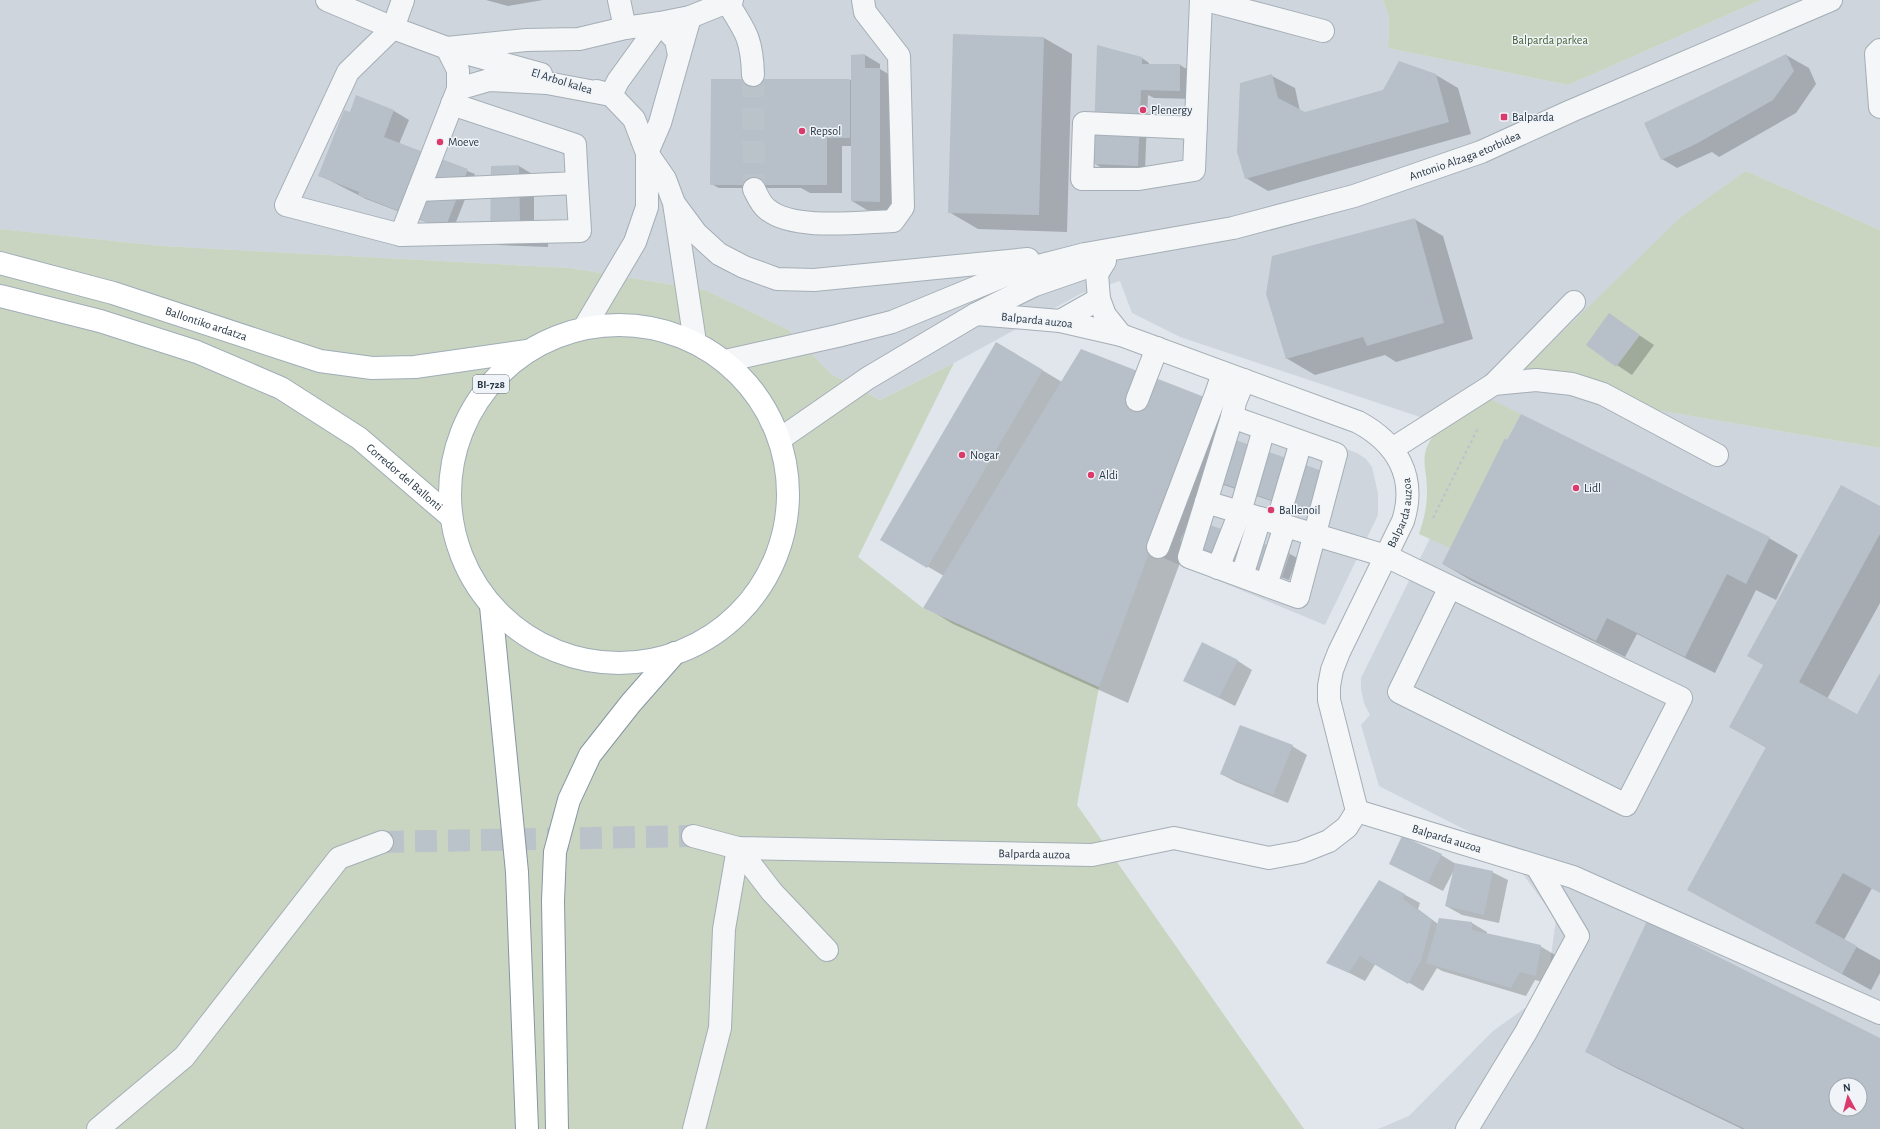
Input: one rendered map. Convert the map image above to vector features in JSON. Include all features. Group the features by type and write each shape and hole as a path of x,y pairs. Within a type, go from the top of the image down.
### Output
{"main road":[{"name":"Ballontiko ardatza","path":"0,263 113,292 320,361 372,368 415,367 527,351"},
{"name":"Corredor del Ballonti","path":"0,296 100,321 197,352 281,388 359,438 450,516"},
{"name":"BI-728","path":"612,324 641,326 669,332 695,342 725,361 748,383 767,410 780,439 789,481 786,526 772,567 748,604 715,634 676,653 636,662 596,662 557,652 521,633 491,606 472,579 458,549 450,516 449,478 457,441 460,434 474,406 497,376 527,351 554,337 584,328 612,324"},
{"path":"491,606 517,872 527,1129"},
{"path":"557,1129 553,901 556,852 559,837 569,800 590,755 631,703 676,653"}],"street":[{"name":"El Arbol kalea","path":"327,0 393,28 447,48 611,95"},
{"path":"404,0 393,28 348,72 286,205 401,235 580,231 575,145 455,97"},
{"path":"619,0 625,28"},
{"path":"754,189 766,209 790,221 824,223 893,221 903,207 899,56 865,12 863,0"},
{"path":"1196,128 1084,123 1082,179 1139,179 1194,170 1196,128 1202,0"},
{"path":"1206,0 1323,31"},
{"name":"Antonio Alzaga etorbidea","path":"1151,242 1233,228 1354,196 1481,152 1571,111 1831,0"},
{"path":"584,328 635,242 647,207 647,153 660,123 690,17 729,1 746,31 752,50 753,75"},
{"name":"El Arbol kalea","path":"447,48 526,40 579,39 625,28 660,24 690,17"},
{"path":"611,95 618,81 660,24 676,40 679,55"},
{"path":"401,235 455,97 458,70 447,48"},
{"path":"1880,50 1876,54 1880,108"},
{"path":"455,97 489,80 548,83 611,95 634,119 647,153 665,179 674,202 695,342"},
{"path":"418,190 578,183"},
{"path":"674,202 696,233 719,254 777,279 814,280 1085,254"},
{"path":"725,361 892,322 1011,273 1085,254 1151,242"},
{"path":"780,439 868,378 976,314 1035,285 1105,261 1151,242"},
{"name":"Balparda auzoa","path":"1105,261 1097,274 1099,299 1105,315 1121,334"},
{"path":"1060,321 1099,299"},
{"path":"1392,448 1494,384 1574,302"},
{"name":"Balparda auzoa","path":"693,836 738,848 1092,855 1174,838 1269,858 1301,852 1329,841 1347,827 1357,811 1329,700 1329,686 1332,670 1339,652 1403,521 1408,499 1403,469 1392,448 1372,430 1358,422 1121,334 1060,321 976,314"},
{"path":"1137,400 1157,348"},
{"path":"1158,547 1223,372"},
{"path":"1232,417 1336,454 1313,534 1298,597 1189,557 1232,417 1235,402 1244,380"},
{"path":"1494,384 1536,380 1578,386 1603,394 1717,455"},
{"path":"1218,568 1240,512 1264,429"},
{"path":"1266,586 1274,523 1301,442"},
{"path":"1206,502 1386,556 1681,698 1626,806 1399,692 1450,587"},
{"path":"1242,576 1274,523"},
{"name":"Balparda auzoa","path":"1357,811 1573,877 1880,1013"},
{"path":"98,1129 184,1057 339,858 382,842"},
{"path":"738,848 772,892 827,950"},
{"path":"694,1129 720,1028 724,929 738,848"},
{"path":"1467,1129 1526,1032 1578,936 1538,867"}],"path":[{"path":"1431,522 1480,425"}],"shaded area":[{"path":"0,0 1383,0 1389,17 1388,48 1568,85 1761,0 1880,0 1880,230 1746,171 1509,385 1880,448 1880,1129 1378,1129 1409,1116 1493,1031 1546,993 1556,919 1505,850 1379,786 1361,725 1370,715 1364,703 1361,689 1361,678 1480,437 1180,337 1132,313 1120,281 1082,293 954,363 880,400 831,374 789,330 705,290 570,268 161,246 0,229"},
{"name":"Ballenoil","path":"1207,398 1357,453 1366,459 1372,467 1378,493 1378,515 1325,625 1149,552"}],"green space":[{"name":"Balparda parkea","path":"1383,0 1761,0 1568,85 1388,48 1389,17"},
{"path":"1746,171 1880,230 1880,448 1508,385 1681,217"},
{"path":"0,229 162,246 570,268 705,290 789,330 831,374 880,400 954,363 858,557 923,608 1099,687 1077,805 1304,1129 0,1129"},
{"path":"1490,399 1521,414 1507,440 1505,439 1450,548 1419,534 1424,518 1427,491 1424,460 1425,454 1431,439 1437,431"}],"building":[{"path":"953,34 1044,37 1039,215 948,213"},
{"path":"1097,45 1142,57 1142,64 1180,64 1180,91 1141,90 1138,166 1093,164"},
{"path":"865,54 865,68 880,68 880,202 851,201 851,55"},
{"path":"1786,54 1794,71 1773,100 1696,144 1661,160 1644,123"},
{"path":"1399,61 1436,74 1449,122 1245,179 1237,152 1240,83 1272,74 1278,98 1305,112 1383,90"},
{"path":"711,79 850,79 850,138 827,138 827,185 710,185"},
{"path":"356,95 394,110 384,137 468,169 445,229 358,195 359,192 318,176 344,110 350,112"},
{"path":"519,165 520,222 541,223 541,244 490,242 491,166"},
{"path":"1415,218 1444,323 1367,346 1363,337 1286,359 1266,294 1272,256"},
{"path":"1609,313 1640,335 1616,367 1586,345"},
{"name":"Nogar","path":"996,342 1043,370 927,568 880,540"},
{"name":"Aldi","path":"1081,349 1207,398 1099,687 923,608"},
{"name":"Lidl","path":"1521,414 1770,537 1746,584 1727,574 1685,657 1607,618 1596,641 1442,564 1505,438 1507,440"},
{"path":"1219,434 1325,472 1311,514 1204,477"},
{"path":"1841,485 1880,506 1880,534 1799,682 1857,714 1880,673 1880,893 1843,873 1815,923 1857,946 1842,974 1687,890 1766,747 1729,727 1763,665 1747,656"},
{"path":"1190,518 1290,553 1282,577 1180,541"},
{"path":"1202,642 1238,660 1219,698 1183,681"},
{"path":"1240,725 1293,745 1273,795 1220,774"},
{"path":"1402,836 1442,854 1428,883 1389,864"},
{"path":"1455,863 1493,871 1484,915 1445,906"},
{"path":"1379,880 1405,894 1403,899 1432,920 1421,961 1408,984 1360,956 1349,973 1326,963"},
{"path":"1439,918 1472,922 1472,930 1541,945 1536,976 1520,972 1511,988 1426,963"},
{"path":"1647,921 1880,1038 1880,1129 1745,1129 1585,1052"}],"tunnel":[{"path":"753,75 754,189"},
{"path":"382,842 693,836"}],"place":[{"name":"Plenergy","path":"1143,110"},
{"name":"Balparda","path":"1504,117"},
{"name":"Repsol","path":"802,131"},
{"name":"Moeve","path":"440,142"},
{"name":"Nogar","path":"962,455"},
{"name":"Aldi","path":"1091,475"},
{"name":"Lidl","path":"1576,488"},
{"name":"Ballenoil","path":"1271,510"}]}
